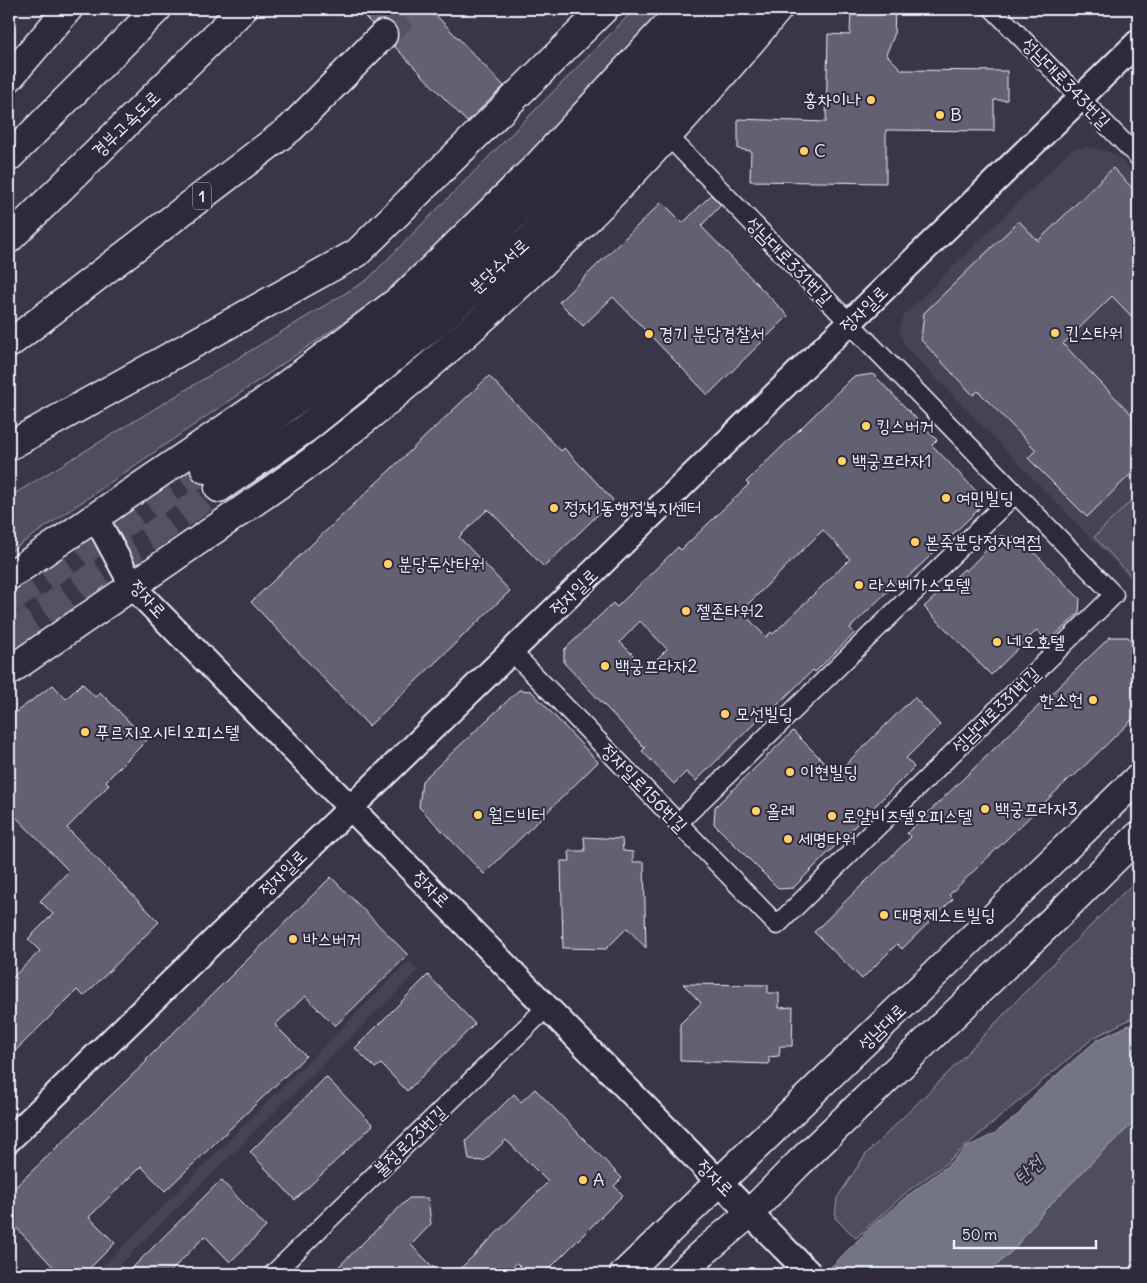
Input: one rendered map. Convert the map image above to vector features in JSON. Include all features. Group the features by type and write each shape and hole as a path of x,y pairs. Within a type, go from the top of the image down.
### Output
{"main road":[{"path":"9,78 68,9"},
{"path":"9,157 157,9"},
{"name":"경부고속도로","path":"9,239 243,9"},
{"path":"9,446 357,253 604,9"},
{"path":"9,576 264,402 402,298 540,164 682,9"},
{"name":"분당수서로","path":"718,9 611,122 418,308 212,479 305,429 436,323 522,246 630,138 730,30 746,9"},
{"path":"9,671 133,587 319,456 454,346 592,216 668,136 736,60 778,9"},
{"name":"1","path":"9,344 291,128 383,35"},
{"name":"성남대로","path":"624,1274 720,1184 1138,778"},
{"path":"680,1274 750,1213 798,1164 1138,836"}],"street":[{"name":"성남대로343번길","path":"993,9 1138,157"},
{"name":"정자일로","path":"9,1140 1138,42"},
{"name":"성남대로331번길","path":"668,136 1114,595 777,925"},
{"path":"678,823 1014,494"},
{"name":"정자로","path":"96,518 133,587 351,806 810,1274"},
{"name":"정자일로156번길","path":"512,652 777,925"},
{"name":"불정로23번길","path":"273,1274 547,1007"}],"shaded area":[{"path":"635,9 670,9 525,161 380,297 9,552 9,497 367,280"},
{"path":"1092,147 1115,154 1138,178 1138,587 904,345 899,330 904,315 1072,149"},
{"path":"1138,494 1138,583 1094,537"},
{"path":"1138,878 1138,1015 1093,1038 940,1168 908,1191 856,1238 835,1218 837,1198 866,1154 948,1073"},
{"path":"409,961 419,970 110,1274 95,1274"},
{"path":"1138,1119 1138,1274 987,1274 1014,1249 1044,1211 1106,1148"}],"water":[{"name":"탄천","path":"1138,1021 1138,1119 1106,1148 1044,1211 1014,1249 987,1274 824,1274 873,1225 907,1196 947,1166 967,1147 994,1134 1020,1113 1035,1094 1097,1040"}],"building":[{"path":"357,9 430,9 504,86 467,122 394,46 398,38 398,31 394,24 386,20 378,20 372,24"},
{"path":"851,9 895,9 894,36 886,54 902,70 1007,71 1007,100 994,100 994,131 886,130 886,183 750,181 751,151 738,149 738,119 826,122 828,34 850,35"},
{"path":"1113,168 1138,194 1138,323 1112,296 1063,344 1138,421 1138,467 1087,517 1028,458 1036,450 978,391 973,395 921,340 924,313 1019,221 1038,241"},
{"path":"711,195 721,205 701,226 788,316 708,395 613,297 583,326 559,302 662,202 683,223"},
{"path":"873,374 937,440 932,445 979,494 979,509 902,583 899,580 850,628 855,633 815,672 813,670 768,714 766,712 696,781 686,772 674,784 642,751 645,748 564,663 564,650 613,603 617,607 678,547 681,550 749,484 746,482 853,377","holes":["823,530 850,559 773,634 771,632 766,637 741,611","640,621 667,649 647,669 620,642"]},
{"name":"분당두산타워","path":"489,376 561,451 564,448 613,500 544,567 488,509 459,537 510,591 369,726 251,602"},
{"path":"1000,536 1020,538 1080,599 1079,613 1048,642 1037,630 991,675 924,607 964,569 966,571"},
{"path":"1110,637 1128,637 1138,648 1138,714 949,895 953,899 902,949 897,944 862,979 814,932 911,837 907,833"},
{"path":"82,683 95,697 100,692 147,740 106,781 109,785 67,828 159,922 84,996 77,990 9,1057 9,981 40,951 28,939 53,914 40,901 69,871 9,810 9,717 53,685 66,699"},
{"path":"519,690 531,691 598,762 484,874 419,807 422,781"},
{"path":"914,697 940,725 906,758 914,767 793,888 779,889 714,824 715,807 793,731 836,774"},
{"path":"584,837 622,839 623,851 633,852 633,862 644,862 646,948 627,928 606,949 563,948 561,861 570,861 569,851 585,851"},
{"path":"331,877 408,955 335,1026 305,996 275,1025 306,1056 165,1191 141,1166 89,1217 115,1243 84,1274 60,1274 9,1220 9,1193 147,1061"},
{"path":"428,975 475,1024 407,1091 381,1064 375,1068 355,1048"},
{"path":"683,984 768,985 768,993 779,993 779,1008 793,1007 792,1046 780,1046 779,1056 769,1057 769,1064 680,1061 680,1024 701,1003"},
{"path":"326,1077 373,1125 295,1200 250,1152"},
{"name":"A","path":"535,1089 622,1178 614,1186 623,1195 544,1274 528,1274 517,1263 505,1274 455,1274 548,1182 506,1140 484,1161 469,1160 466,1141 514,1094 521,1102"},
{"path":"221,1180 266,1227 230,1262 205,1236 168,1274 126,1274"},
{"path":"409,1198 428,1198 431,1224 411,1245 440,1274 331,1274"}],"tunnel":[{"path":"383,35 411,9"},
{"path":"9,600 205,469"},
{"path":"9,635 219,488"}],"place":[{"name":"홍차이나","path":"871,100"},
{"name":"B","path":"940,115"},
{"name":"C","path":"804,151"},
{"name":"킨스타워","path":"1055,333"},
{"name":"경기 분당경찰서","path":"649,334"},
{"name":"킹스버거","path":"866,426"},
{"name":"백궁프라자1","path":"842,461"},
{"name":"여민빌딩","path":"946,498"},
{"name":"정자1동행정복지센터","path":"554,508"},
{"name":"본죽분당정자역점","path":"915,542"},
{"name":"분당두산타워","path":"388,564"},
{"name":"라스베가스모텔","path":"859,585"},
{"name":"젤존타워2","path":"686,611"},
{"name":"네오호텔","path":"997,642"},
{"name":"백궁프라자2","path":"605,666"},
{"name":"한소헌","path":"1093,700"},
{"name":"모선빌딩","path":"725,714"},
{"name":"푸르지오시티오피스텔","path":"85,732"},
{"name":"이현빌딩","path":"790,772"},
{"name":"백궁프라자3","path":"985,809"},
{"name":"올레","path":"756,811"},
{"name":"월드비터","path":"478,815"},
{"name":"로얄비즈텔오피스텔","path":"832,816"},
{"name":"세명타워","path":"788,839"},
{"name":"대명제스트빌딩","path":"884,915"},
{"name":"바스버거","path":"293,939"},
{"name":"A","path":"583,1180"}]}
